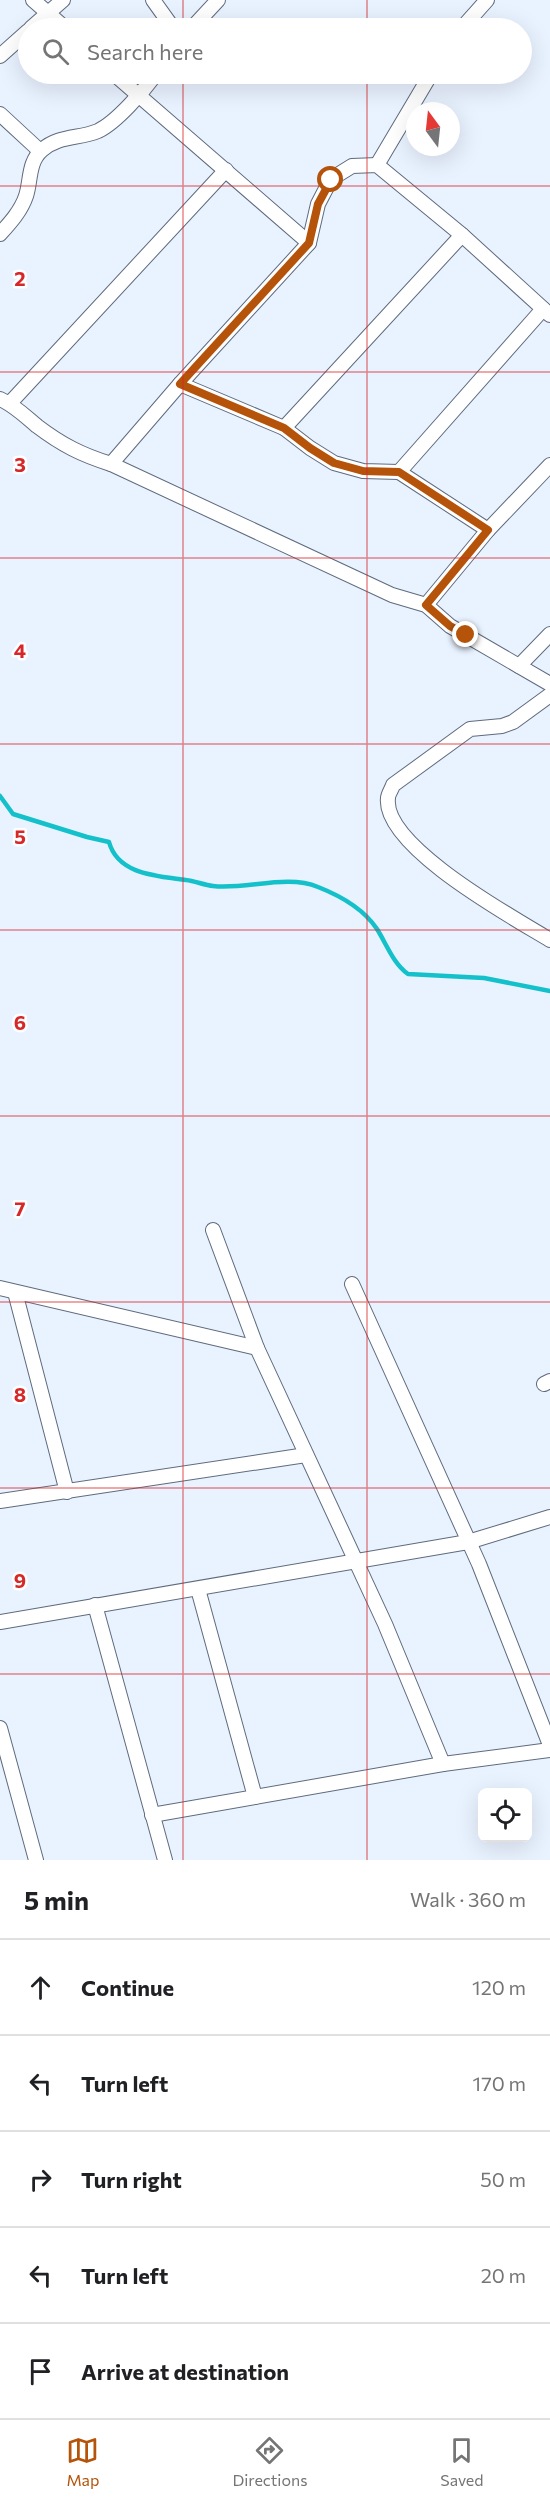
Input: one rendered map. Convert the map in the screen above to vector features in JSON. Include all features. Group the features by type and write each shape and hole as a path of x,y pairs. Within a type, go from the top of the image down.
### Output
{"street":[{"path":"33,0 54,18"},
{"path":"43,18 63,0"},
{"path":"153,0 166,18"},
{"path":"201,18 218,0"},
{"path":"471,18 487,0"},
{"path":"0,56 18,40"},
{"path":"125,84 309,243"},
{"path":"0,234 17,214 26,196 30,173 40,151 56,140 99,130 139,96 148,84"},
{"path":"377,165 425,84"},
{"path":"0,114 40,151"},
{"path":"111,464 180,384 309,243 318,204 331,180 352,166 377,165 462,235 547,312 399,472"},
{"path":"226,170 5,401 39,428 77,453 111,464 392,595 426,605 450,626 550,684"},
{"path":"284,428 462,235"},
{"path":"180,384 284,428 334,463 363,471 399,472 488,530"},
{"path":"426,605 488,530 550,465"},
{"path":"519,666 550,634"},
{"path":"550,695 513,722 502,726 470,729 393,785 388,798 391,812 399,828 428,861 550,940"},
{"path":"213,1230 257,1348 356,1559 443,1764"},
{"path":"352,1284 479,1564 550,1745"},
{"path":"0,1288 257,1348"},
{"path":"15,1292 67,1492"},
{"path":"0,1501 306,1455"},
{"path":"0,1622 198,1589 356,1559 468,1542 550,1517"},
{"path":"198,1589 255,1797"},
{"path":"95,1605 165,1860"},
{"path":"0,1728 36,1860"},
{"path":"152,1815 443,1764 550,1750"}],"waterway":[{"path":"0,796 13,814 109,842 121,861 140,872 213,886 293,882 318,887 343,899 365,915 377,929 394,959 408,974 484,978 550,991"}],"route":[{"path":"331,180 318,204 309,243 180,384 284,428 334,463 363,471 399,472 488,530 426,605 450,626 466,635"}]}
